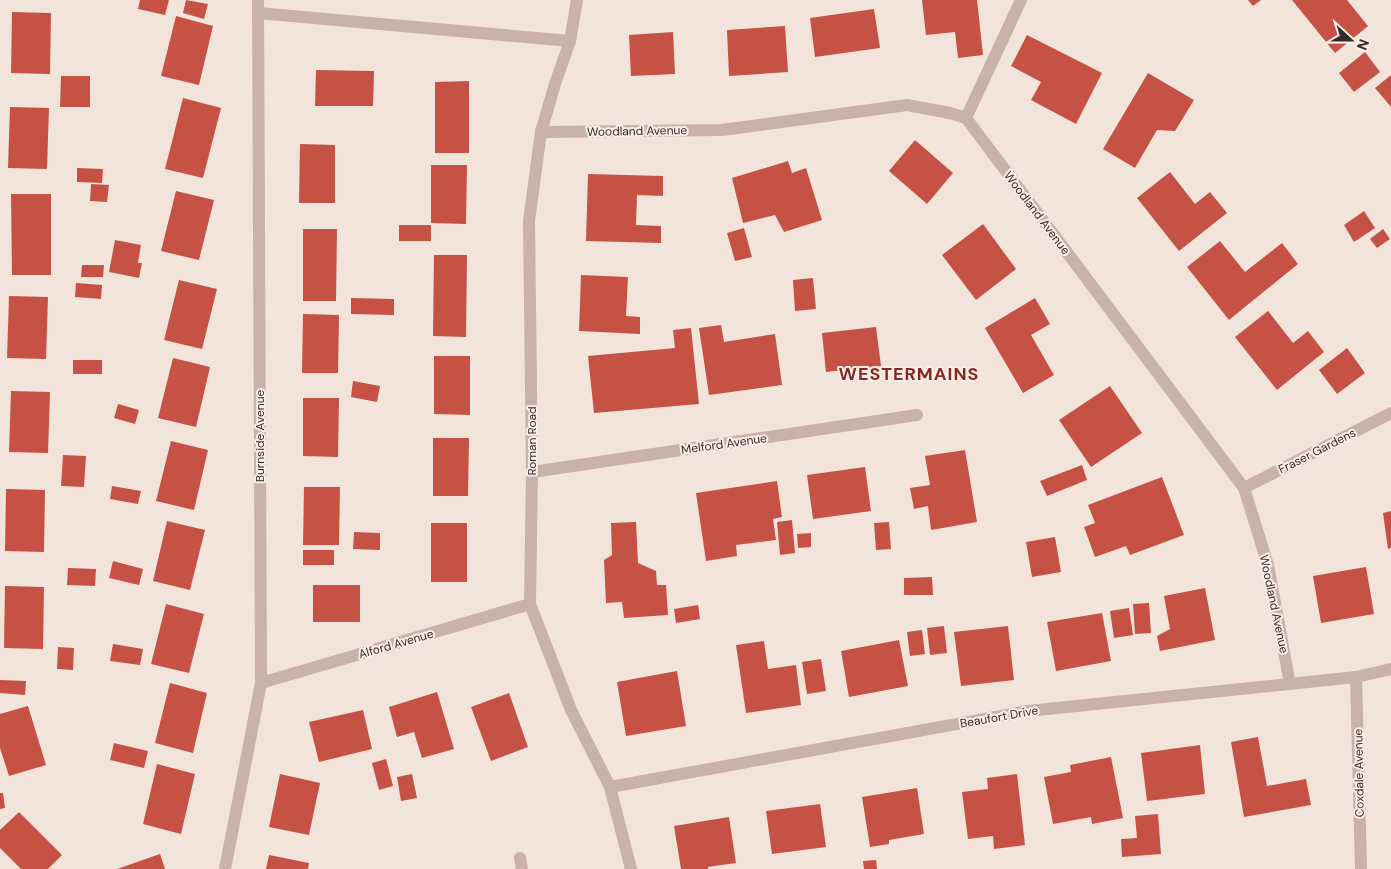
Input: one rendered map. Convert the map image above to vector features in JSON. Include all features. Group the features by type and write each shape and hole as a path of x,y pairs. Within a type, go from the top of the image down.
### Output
{"street":[{"name":"Roman Road","path":"577,0 570,41 554,84 542,132 529,221 532,472 530,604 571,710 610,787 632,869"},
{"path":"966,118 1021,0"},
{"path":"258,6 570,41"},
{"name":"Burnside Avenue","path":"225,869 261,683 258,6"},
{"name":"Woodland Avenue","path":"542,132 722,130 907,105 966,118 1244,488 1268,565 1290,684"},
{"name":"Fraser Gardens","path":"1244,488 1391,414"},
{"name":"Melford Avenue","path":"532,472 917,416"},
{"name":"Alford Avenue","path":"261,683 530,604"},
{"name":"Beaufort Drive","path":"610,787 1028,711 1356,677 1391,669"},
{"name":"Coxdale Avenue","path":"1356,677 1361,869"}],"building":[{"path":"140,0 169,0 165,15 138,9"},
{"path":"186,0 208,4 204,19 183,13"},
{"path":"922,0 977,0 983,55 958,58 955,32 926,35"},
{"path":"1248,0 1261,0 1253,6"},
{"path":"1292,0 1347,0 1368,26 1335,53"},
{"path":"874,9 880,48 815,57 810,18"},
{"path":"12,12 51,13 50,74 11,73"},
{"path":"176,16 213,26 199,85 161,76"},
{"path":"785,26 788,72 729,76 727,30"},
{"path":"673,32 675,74 631,76 629,35"},
{"path":"1027,35 1102,73 1076,124 1031,100 1041,82 1011,66"},
{"path":"1365,52 1380,72 1354,92 1339,73"},
{"path":"316,70 374,71 373,106 315,106"},
{"path":"1148,73 1194,100 1175,131 1157,130 1135,168 1103,149"},
{"path":"1391,75 1391,107 1375,88"},
{"path":"61,76 90,76 90,107 60,107"},
{"path":"469,81 469,153 435,153 435,82"},
{"path":"183,98 221,108 203,178 165,169"},
{"path":"10,107 49,108 47,169 8,168"},
{"path":"915,140 953,173 927,204 889,171"},
{"path":"300,144 335,145 335,203 299,203"},
{"path":"788,161 792,173 806,168 822,220 784,232 775,215 743,223 732,178"},
{"path":"431,165 467,165 466,224 431,223"},
{"path":"77,168 103,169 102,183 77,182"},
{"path":"1170,172 1195,204 1210,192 1227,213 1179,251 1137,198"},
{"path":"588,174 663,176 663,196 637,195 636,225 661,226 661,243 586,241"},
{"path":"91,184 109,185 107,202 90,201"},
{"path":"176,191 214,200 199,260 161,251"},
{"path":"11,194 51,194 51,275 12,275"},
{"path":"1364,211 1375,228 1354,242 1344,225"},
{"path":"983,224 1016,269 976,300 942,255"},
{"path":"399,225 431,225 431,241 399,241"},
{"path":"744,228 752,257 735,261 727,233"},
{"path":"303,229 337,229 336,301 303,301"},
{"path":"1383,229 1390,239 1377,248 1370,239"},
{"path":"115,240 141,245 138,263 142,263 139,278 109,272"},
{"path":"1220,241 1245,272 1282,243 1298,264 1229,320 1187,267"},
{"path":"434,255 467,255 466,337 433,336"},
{"path":"82,265 104,265 103,277 81,277"},
{"path":"581,275 628,277 626,316 640,317 640,334 579,331"},
{"path":"813,278 816,309 795,311 793,280"},
{"path":"179,280 217,289 202,349 164,340"},
{"path":"76,283 102,285 101,299 75,297"},
{"path":"9,296 48,297 46,359 7,358"},
{"path":"351,298 394,299 394,315 351,314"},
{"path":"1035,298 1050,324 1031,335 1054,375 1023,393 985,328"},
{"path":"1268,311 1293,343 1308,331 1324,352 1277,390 1235,337"},
{"path":"303,314 339,315 338,373 302,373"},
{"path":"721,325 724,342 775,334 782,385 709,395 699,328"},
{"path":"876,327 881,366 826,372 822,333"},
{"path":"691,328 699,404 594,413 588,356 675,348 673,330"},
{"path":"1347,348 1365,373 1337,394 1319,370"},
{"path":"434,356 470,356 470,415 434,414"},
{"path":"173,358 210,367 196,427 158,418"},
{"path":"73,360 102,360 102,374 73,374"},
{"path":"353,381 380,386 377,402 351,397"},
{"path":"1110,386 1142,433 1091,467 1059,420"},
{"path":"11,391 50,392 48,453 9,452"},
{"path":"303,398 339,398 338,457 303,456"},
{"path":"118,404 139,410 135,424 114,418"},
{"path":"433,438 469,438 468,496 433,496"},
{"path":"171,441 208,450 194,510 156,501"},
{"path":"965,450 977,522 931,530 928,506 914,509 910,488 930,485 925,456"},
{"path":"63,455 86,456 84,487 61,486"},
{"path":"1082,465 1087,480 1047,496 1040,481"},
{"path":"865,467 871,511 813,519 807,475"},
{"path":"1162,477 1184,535 1130,555 1126,546 1095,557 1084,527 1095,523 1088,505"},
{"path":"777,481 782,517 773,519 776,540 736,545 737,556 706,561 696,493"},
{"path":"112,486 141,491 138,504 110,499"},
{"path":"304,487 340,487 339,545 303,545"},
{"path":"6,489 45,490 44,552 5,551"},
{"path":"1391,511 1391,548 1388,549 1383,513"},
{"path":"792,520 795,553 780,555 777,522"},
{"path":"167,521 205,530 190,590 153,581"},
{"path":"636,522 638,563 656,571 657,585 666,585 668,615 624,618 622,602 606,603 604,560 612,555 611,523"},
{"path":"889,522 891,549 876,550 874,523"},
{"path":"431,523 467,523 467,582 431,582"},
{"path":"354,532 380,533 380,550 353,549"},
{"path":"811,533 811,547 798,548 797,534"},
{"path":"1055,537 1061,572 1032,577 1026,542"},
{"path":"303,550 334,550 334,565 303,565"},
{"path":"113,561 143,569 139,585 109,578"},
{"path":"1366,567 1374,614 1321,623 1313,576"},
{"path":"68,568 96,569 95,586 67,585"},
{"path":"932,577 933,595 904,595 904,578"},
{"path":"313,585 360,585 360,622 313,622"},
{"path":"5,586 44,587 43,649 4,648"},
{"path":"1205,588 1215,640 1160,651 1157,636 1170,629 1164,596"},
{"path":"1149,603 1151,633 1135,634 1133,604"},
{"path":"166,604 204,614 189,673 151,664"},
{"path":"698,605 700,619 676,623 674,609"},
{"path":"1129,608 1133,635 1114,638 1110,611"},
{"path":"1102,613 1111,661 1056,671 1047,622"},
{"path":"944,626 947,653 930,655 927,628"},
{"path":"1008,626 1014,680 961,686 954,632"},
{"path":"922,630 925,654 910,656 907,632"},
{"path":"899,640 908,686 849,697 841,651"},
{"path":"764,641 768,669 796,665 801,705 746,713 736,645"},
{"path":"113,644 143,649 140,665 110,661"},
{"path":"58,647 74,648 73,670 57,669"},
{"path":"821,659 826,691 807,694 802,662"},
{"path":"677,671 686,726 626,736 617,682"},
{"path":"0,680 26,681 25,695 0,693"},
{"path":"170,683 207,693 193,753 155,743"},
{"path":"437,692 454,749 422,758 414,732 397,737 389,707"},
{"path":"509,693 528,747 491,761 471,707"},
{"path":"28,706 46,765 9,776 0,748 0,714"},
{"path":"363,710 372,749 319,762 309,722"},
{"path":"1258,737 1267,786 1306,779 1311,805 1244,817 1231,742"},
{"path":"114,743 148,751 144,768 110,760"},
{"path":"1200,745 1205,794 1147,801 1141,753"},
{"path":"1111,757 1123,818 1092,824 1091,817 1053,824 1044,777 1071,772 1070,765"},
{"path":"386,759 393,786 379,790 372,763"},
{"path":"157,764 195,774 181,834 143,824"},
{"path":"280,774 320,783 309,835 269,827"},
{"path":"412,774 417,798 401,801 397,777"},
{"path":"1017,774 1025,845 994,849 993,836 968,839 962,792 988,789 987,778"},
{"path":"917,788 924,834 889,840 889,844 870,847 862,797"},
{"path":"0,793 3,793 5,808 0,809"},
{"path":"820,804 826,847 772,854 766,811"},
{"path":"19,812 62,855 48,869 21,869 0,848 0,830"},
{"path":"1158,814 1161,854 1122,857 1121,839 1137,838 1135,816"},
{"path":"729,817 736,863 708,867 708,869 681,869 674,826"},
{"path":"160,854 165,869 117,869"},
{"path":"269,855 309,863 308,869 266,869"},
{"path":"876,860 877,869 864,869 863,861"}],"district":[{"name":"WESTERMAINS","path":"909,374"}]}
